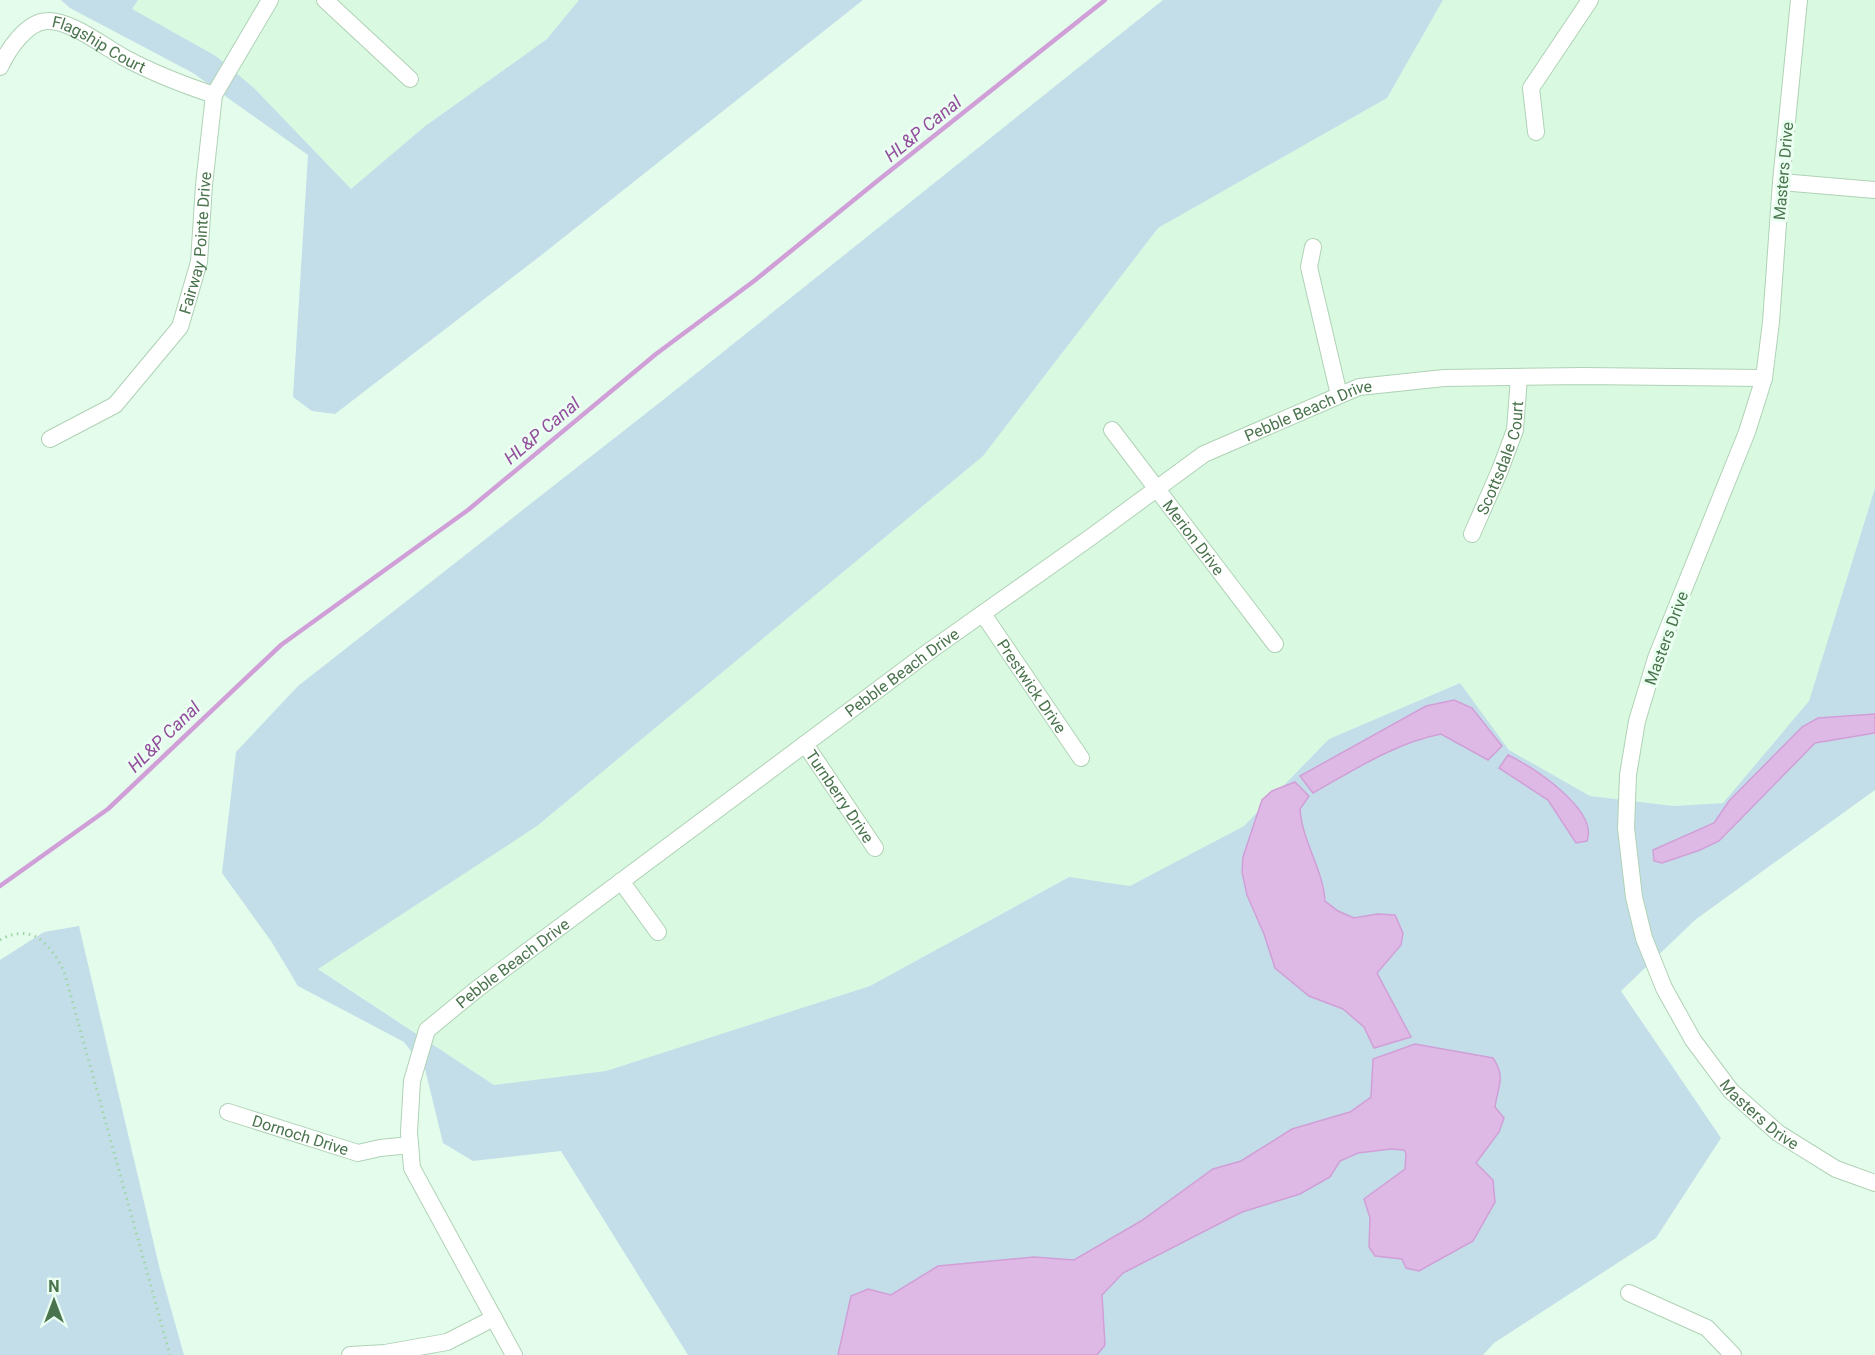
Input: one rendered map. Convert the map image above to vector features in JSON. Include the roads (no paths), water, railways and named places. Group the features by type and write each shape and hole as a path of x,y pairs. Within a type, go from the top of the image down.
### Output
{"street":[{"name":"Fairway Pointe Drive","path":"50,439 115,405 180,327 199,262 204,185 214,95 270,0"},
{"path":"325,0 410,79"},
{"path":"1536,132 1531,88 1590,0"},
{"name":"Masters Drive","path":"1799,0 1781,182 1771,322 1764,378 1747,432 1656,658 1637,722 1628,775 1626,828 1634,897 1644,938 1664,988 1693,1040 1731,1091 1778,1133 1836,1169 1875,1183"},
{"name":"Flagship Court","path":"0,67 9,48 28,29 47,21 66,25 127,59 214,95"},
{"path":"1781,182 1875,190"},
{"path":"1313,247 1309,267 1339,395"},
{"name":"Pebble Beach Drive","path":"514,1355 412,1168 410,1145 412,1081 427,1030 477,989 805,744 1204,454 1359,387 1444,378 1583,376 1764,378"},
{"name":"Scottsdale Court","path":"1472,534 1515,430 1519,377"},
{"name":"Merion Drive","path":"1112,430 1275,644"},
{"name":"Prestwick Drive","path":"982,614 1081,758"},
{"name":"Turnberry Drive","path":"805,744 875,848"},
{"path":"621,880 658,932"},
{"name":"Dornoch Drive","path":"228,1112 358,1153 410,1145"},
{"path":"1629,1293 1707,1328 1733,1355"},
{"path":"350,1355 385,1353 447,1342 494,1318"}],"waterway":[{"name":"HL&P Canal","path":"0,886 108,809 281,645 468,510 656,354 754,281 1105,0"}]}
